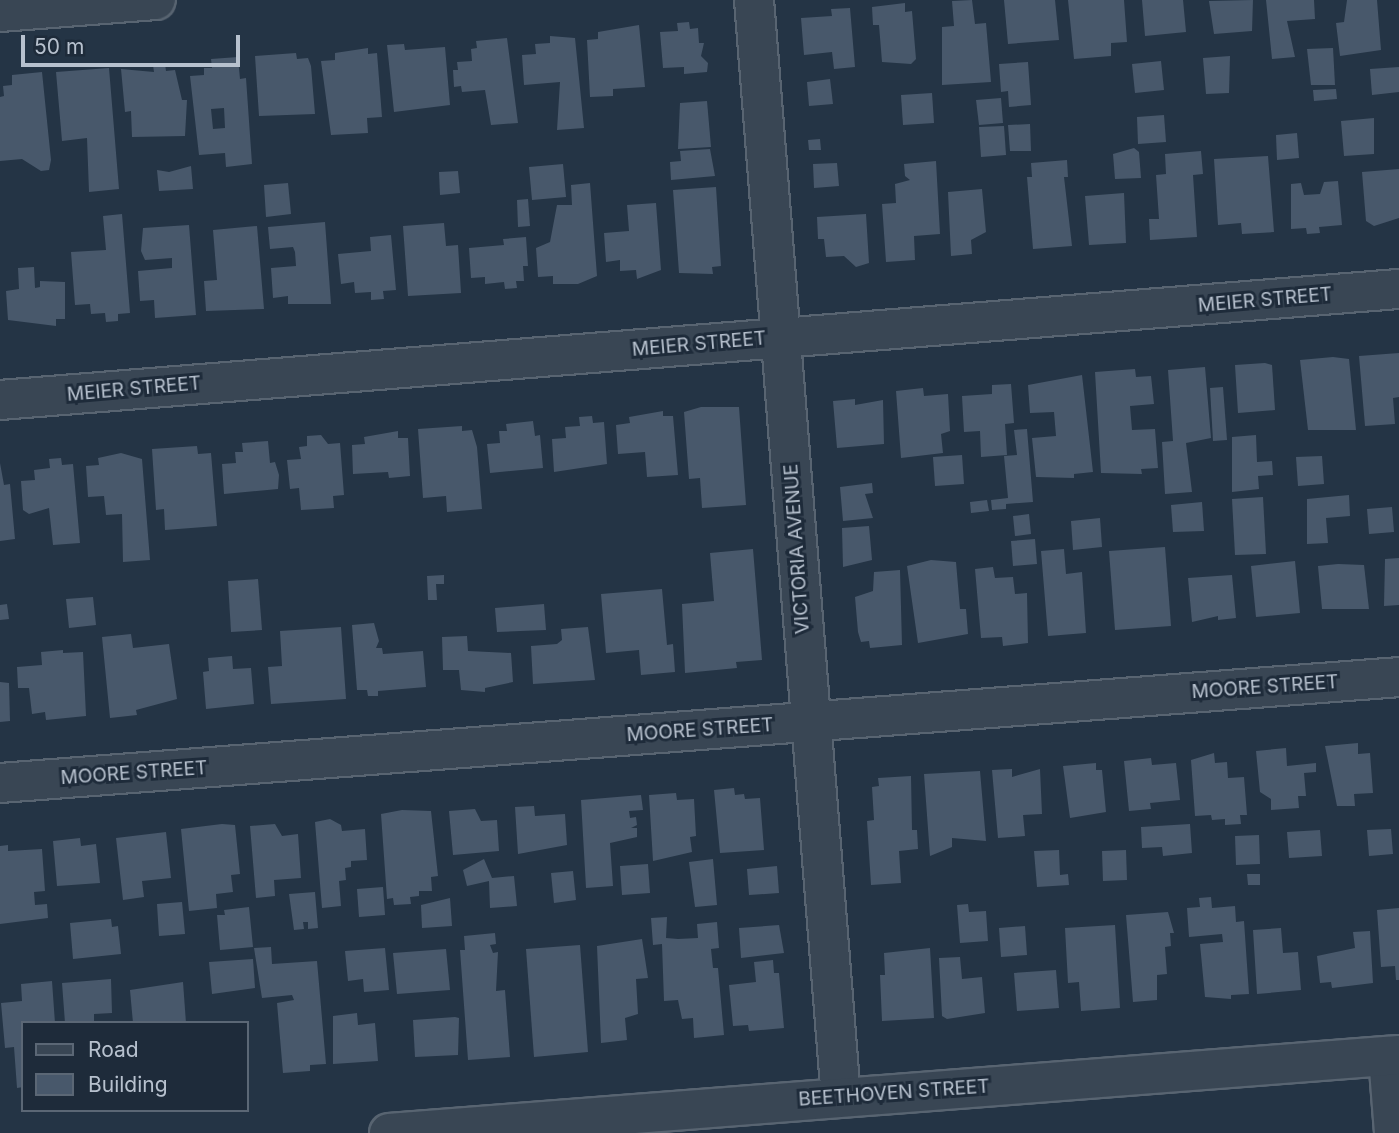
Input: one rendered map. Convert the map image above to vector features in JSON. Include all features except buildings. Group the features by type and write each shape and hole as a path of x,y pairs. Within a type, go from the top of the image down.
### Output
{"street":[{"path":"0,12 156,0"},
{"name":"VICTORIA AVENUE","path":"754,0 841,1098"},
{"name":"MEIER STREET","path":"0,400 1399,289"},
{"name":"MOORE STREET","path":"0,783 1399,677"},
{"path":"1393,1056 1394,1133"},
{"name":"BEETHOVEN STREET","path":"390,1133 1393,1056"}]}
